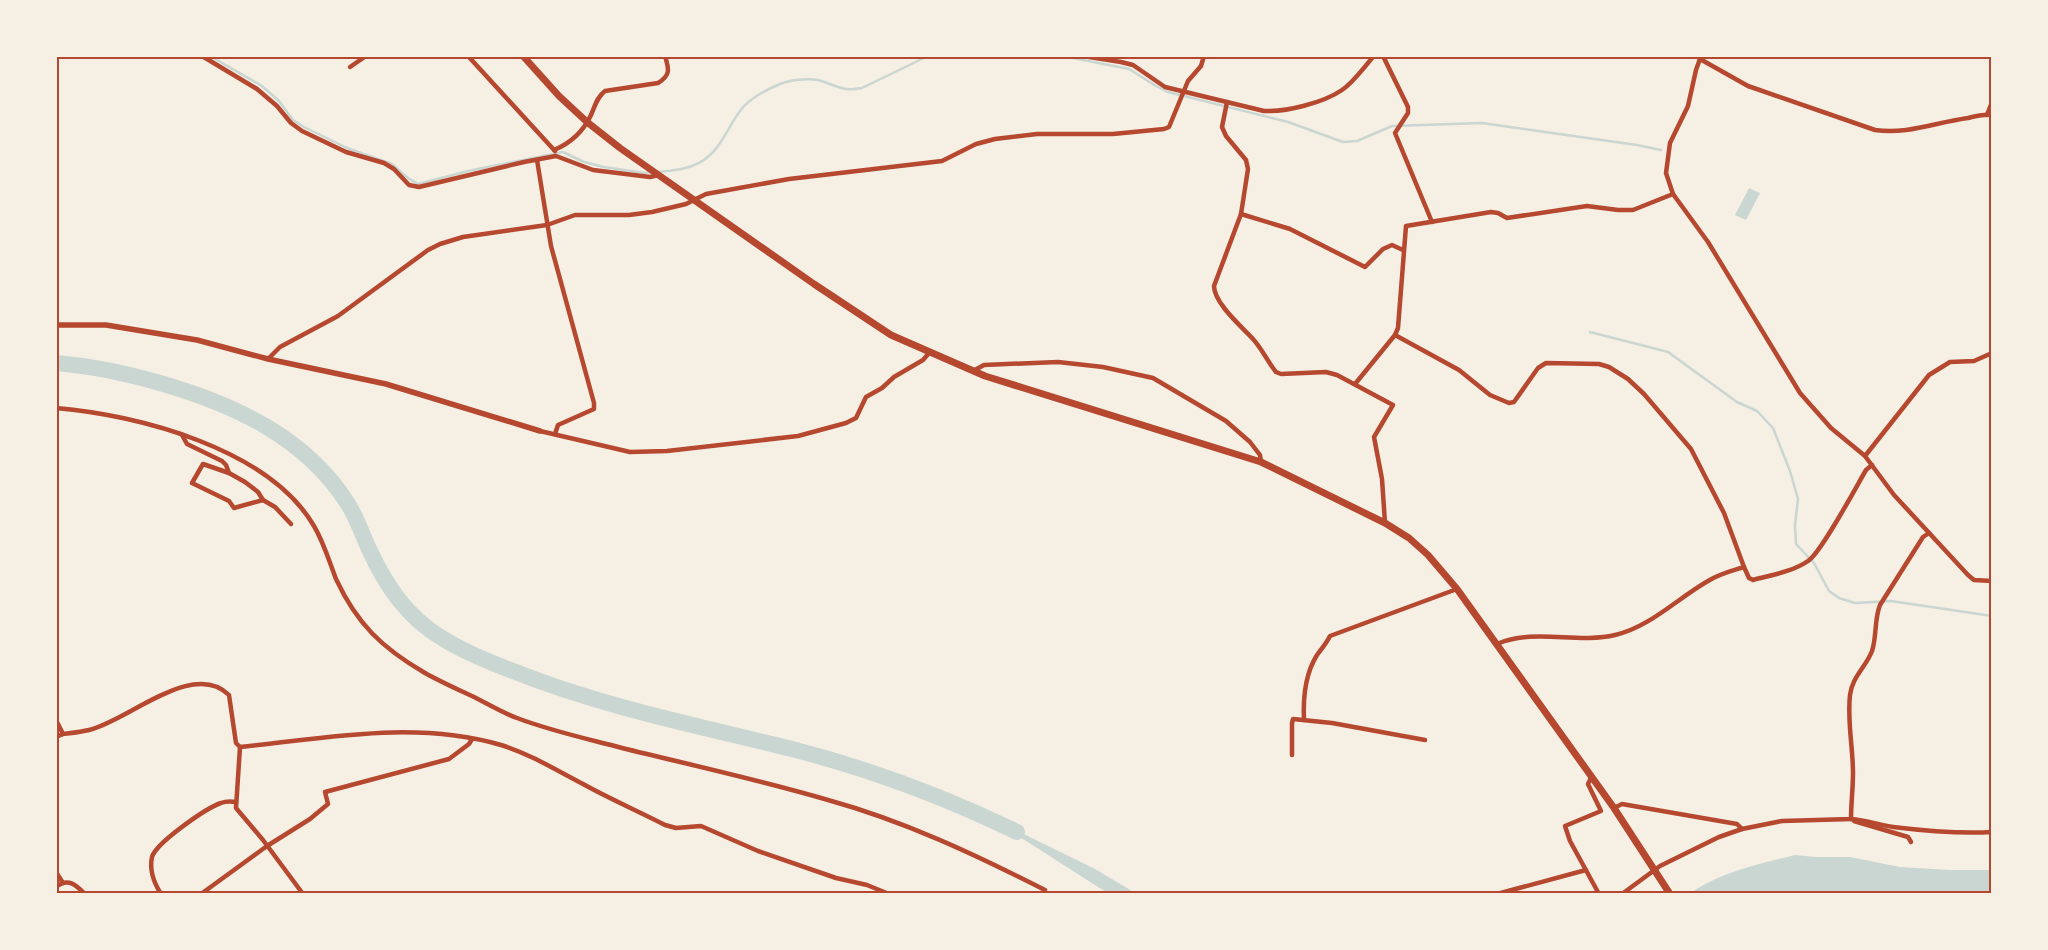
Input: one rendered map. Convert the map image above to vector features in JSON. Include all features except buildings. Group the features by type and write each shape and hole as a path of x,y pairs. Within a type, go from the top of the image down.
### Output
{"main road":[{"path":"524,56 559,96 587,122 658,176 891,335 973,371 1261,462 1385,523 1409,538 1457,589 1592,776 1670,894"}],"street":[{"path":"202,56 257,89 277,106 291,123 302,131 346,152 384,163 394,169 409,185 419,187 536,160 555,153 573,140 587,122 600,95 605,91 658,83 666,79 669,74 669,67 665,56"},
{"path":"350,67 366,56"},
{"path":"468,56 555,153 592,170 650,177 658,176"},
{"path":"1083,56 1127,64 1165,87 1183,94 1226,106 1278,112 1343,90 1374,56"},
{"path":"268,359 280,347 338,316 434,247 463,237 546,225 575,215 629,215 652,212 684,205 706,194 789,179 942,161 976,144 994,139 1037,134 1112,134 1164,129 1168,127 1188,81 1201,66 1204,56"},
{"path":"1383,56 1408,107 1408,113 1395,133 1432,222"},
{"path":"1992,102 1990,115 1940,122 1906,131 1890,132 1875,130 1748,86 1700,57 1688,106 1670,143 1666,173 1673,194 1708,242 1800,393 1831,428 1865,456 1894,495 1974,580 1992,581"},
{"path":"1226,106 1222,127 1226,136 1246,160 1248,168 1241,214 1214,286 1214,292 1254,341 1276,372 1281,374 1326,372 1337,375 1393,405 1374,437 1382,478 1385,523"},
{"path":"536,160 546,225 558,276 594,403 594,409 558,425 555,434"},
{"path":"1355,384 1395,335 1398,328 1406,226 1491,212 1498,212 1507,218 1587,206 1633,210 1673,194"},
{"path":"1241,214 1290,229 1365,268 1383,249 1392,245 1403,250"},
{"path":"56,325 106,325 197,340 268,359 386,384 540,431 630,452 667,451 798,436 846,424 856,418 866,397 882,388 894,377 923,360 929,353"},
{"path":"1395,335 1459,370 1490,395 1509,404 1514,402 1538,368 1546,363 1600,364 1628,379 1650,401 1690,449 1724,514 1749,578 1753,580 1791,569 1813,558 1866,470 1872,464"},
{"path":"1865,456 1929,375 1950,362 1974,362 1992,353"},
{"path":"973,371 984,366 1058,362 1103,367 1153,378 1226,421 1250,442 1260,454 1261,462"},
{"path":"56,408 86,410 182,435 250,464 295,501 313,524 348,600 367,629 381,644 427,674 517,718 586,739 826,799 872,813 978,856 1044,890"},
{"path":"182,435 187,444 222,461 229,473"},
{"path":"263,500 234,508 228,502 192,483 203,464 229,473 258,492 263,500 275,507 291,524"},
{"path":"1851,819 1853,773 1849,721 1850,694 1854,678 1872,649 1876,633 1876,616 1880,605 1923,537 1929,533"},
{"path":"1497,644 1517,638 1588,638 1616,635 1632,630 1648,621 1708,580 1744,567"},
{"path":"1304,720 1303,697 1311,668 1330,636 1457,589"},
{"path":"56,737 63,734 90,730 126,715 177,688 208,683 224,691 229,696 236,743 240,747 236,808 303,894"},
{"path":"1292,756 1293,719 1332,723 1425,740"},
{"path":"57,723 63,734"},
{"path":"240,747 352,734 392,732 472,738 501,745 529,756 665,825 676,828 701,826 758,851 836,878 867,885 889,894"},
{"path":"200,894 267,846 310,819 328,804 325,792 449,759 470,744 472,738"},
{"path":"1592,776 1588,784 1601,811 1566,826 1570,841 1599,894"},
{"path":"161,894 154,884 152,857 161,843 219,803 236,802"},
{"path":"1614,808 1622,804 1671,812 1737,824 1742,829"},
{"path":"1851,819 1908,837 1912,842"},
{"path":"1622,894 1676,857 1742,829 1782,821 1851,819 1864,820 1891,827 1919,830 1969,833 1992,832"},
{"path":"1497,894 1586,870"},
{"path":"56,872 63,883"},
{"path":"56,887 63,883 75,884 85,894"}],"shaded area":[{"path":"1749,188 1760,193 1746,220 1735,215"},
{"path":"987,816 1095,869 1137,894 1109,894"},
{"path":"1795,855 1850,857 1900,867 1992,870 1992,894 1689,894 1727,874"}],"waterway":[{"path":"210,56 262,86 279,101 293,120 304,127 347,148 392,164 418,184 468,171 563,152 584,162 604,167 644,173 652,172"},
{"path":"658,172 684,168 702,161 717,147 744,106 752,99 780,84 793,80 814,79 844,89 862,88 928,56"},
{"path":"1063,56 1129,69 1168,92 1288,122 1343,142 1357,141 1392,126 1482,123 1661,150"},
{"path":"1590,332 1668,352 1737,402 1757,411 1773,428 1790,471 1798,499 1795,525 1796,544 1814,563 1829,591 1839,598 1855,603 1891,601 1992,616"},
{"path":"56,363 121,373 187,391 240,413 266,426 289,442 331,480 348,504 376,563 399,600 430,630 468,652 547,684 581,695 651,715 850,765 935,796 1017,832"}]}
